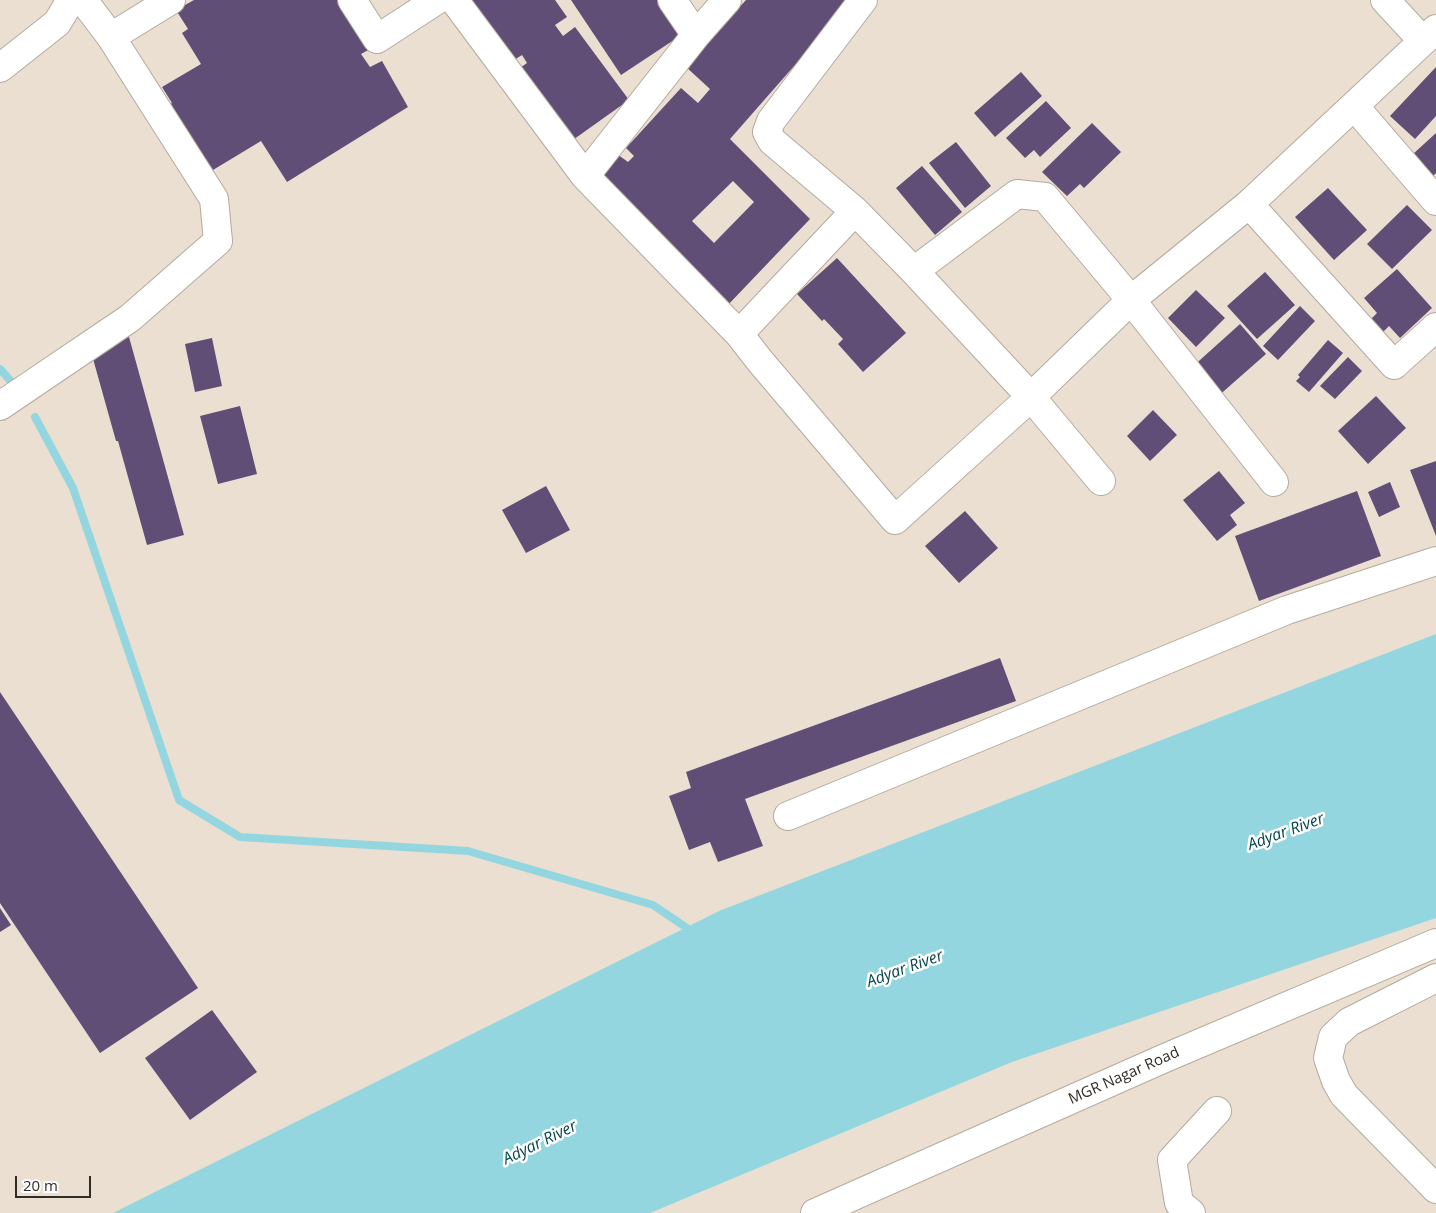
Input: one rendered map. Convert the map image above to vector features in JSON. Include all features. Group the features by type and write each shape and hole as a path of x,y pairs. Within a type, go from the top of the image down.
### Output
{"street":[{"path":"0,68 57,23 71,0"},
{"path":"0,406 130,318 218,241 214,199 111,36 83,0"},
{"path":"111,36 171,0"},
{"path":"352,0 377,39 437,0"},
{"path":"454,0 585,176 739,334 760,362 895,520 1031,397 1131,300 1249,204 1429,35 1385,0"},
{"path":"672,0 696,35"},
{"path":"585,176 696,35 728,0"},
{"path":"863,0 771,121 768,132 772,141 855,211 914,271 1031,397 1101,481"},
{"path":"1354,106 1436,201"},
{"path":"914,271 1017,194 1045,197 1131,300 1274,482"},
{"path":"1249,204 1394,365 1436,327"},
{"path":"739,334 855,211"},
{"path":"788,816 1287,610 1436,561"},
{"name":"MGR Nagar Road","path":"815,1213 1166,1058 1436,943"},
{"path":"1436,978 1349,1022 1333,1037 1328,1058 1336,1081 1344,1095 1436,1189"},
{"path":"1191,1213 1179,1203 1172,1160 1217,1111"}],"water":[{"name":"Adyar River","path":"1436,634 1436,918 1012,1062 650,1213 113,1213 719,911"}],"building":[{"path":"194,0 343,0 372,48 361,54 370,67 382,61 408,107 287,182 261,141 213,170 206,159 199,164 164,107 172,103 162,87 201,64 182,33 188,29 176,10"},
{"path":"468,0 555,0 567,17 555,25 563,36 575,27 629,100 570,142 517,70 527,63 522,55 511,62"},
{"path":"571,0 661,0 683,34 621,75"},
{"path":"746,0 852,0 730,139 810,219 726,307 602,177 608,163 617,154 628,162 634,156 626,148 681,88 698,103 710,89 685,66","holes":["733,181 754,202 714,243 692,221"]},
{"path":"1436,67 1436,116 1415,139 1390,116"},
{"path":"1021,72 1042,96 995,137 974,113"},
{"path":"1046,101 1071,128 1040,157 1034,150 1025,158 1006,138"},
{"path":"1092,123 1121,152 1084,188 1080,184 1067,196 1042,172"},
{"path":"1436,133 1436,173 1433,176 1413,154"},
{"path":"956,142 991,186 965,208 929,163"},
{"path":"922,166 962,212 935,235 896,188"},
{"path":"1328,188 1367,230 1334,260 1295,217"},
{"path":"1407,205 1432,230 1392,269 1367,244"},
{"path":"837,258 906,333 863,372 838,344 843,339 824,319 822,321 797,294"},
{"path":"1397,269 1432,308 1400,338 1389,326 1383,332 1371,319 1377,313 1364,298"},
{"path":"1265,272 1295,305 1257,339 1227,306"},
{"path":"1196,290 1225,318 1196,347 1168,318"},
{"path":"1300,306 1315,321 1278,360 1263,346"},
{"path":"1240,324 1266,354 1216,398 1190,369"},
{"path":"129,337 184,535 147,545 90,348"},
{"path":"212,338 222,386 195,392 185,344"},
{"path":"1328,340 1343,353 1309,392 1296,381 1300,377 1298,375"},
{"path":"1348,357 1362,371 1335,399 1320,386"},
{"path":"1376,396 1406,428 1368,464 1338,431"},
{"path":"240,406 257,474 218,484 200,416"},
{"path":"1153,410 1177,435 1150,461 1127,436"},
{"path":"1436,461 1436,536 1410,470"},
{"path":"1219,471 1245,503 1230,515 1237,525 1217,541 1183,500"},
{"path":"1390,482 1400,507 1379,517 1368,492"},
{"path":"546,486 570,530 526,553 502,510"},
{"path":"1357,491 1381,556 1259,601 1235,536"},
{"path":"965,511 998,548 959,583 925,546"},
{"path":"1000,658 1016,701 745,799 763,846 718,862 710,842 689,850 669,796 691,788 686,772"},
{"path":"0,692 198,988 100,1053 0,903"},
{"path":"0,908 11,925 0,932"},
{"path":"212,1010 257,1072 190,1120 145,1058"}],"waterway":[{"path":"0,369 15,386"},
{"path":"35,417 73,488 179,800 240,837 468,851 653,905 693,932"}]}
